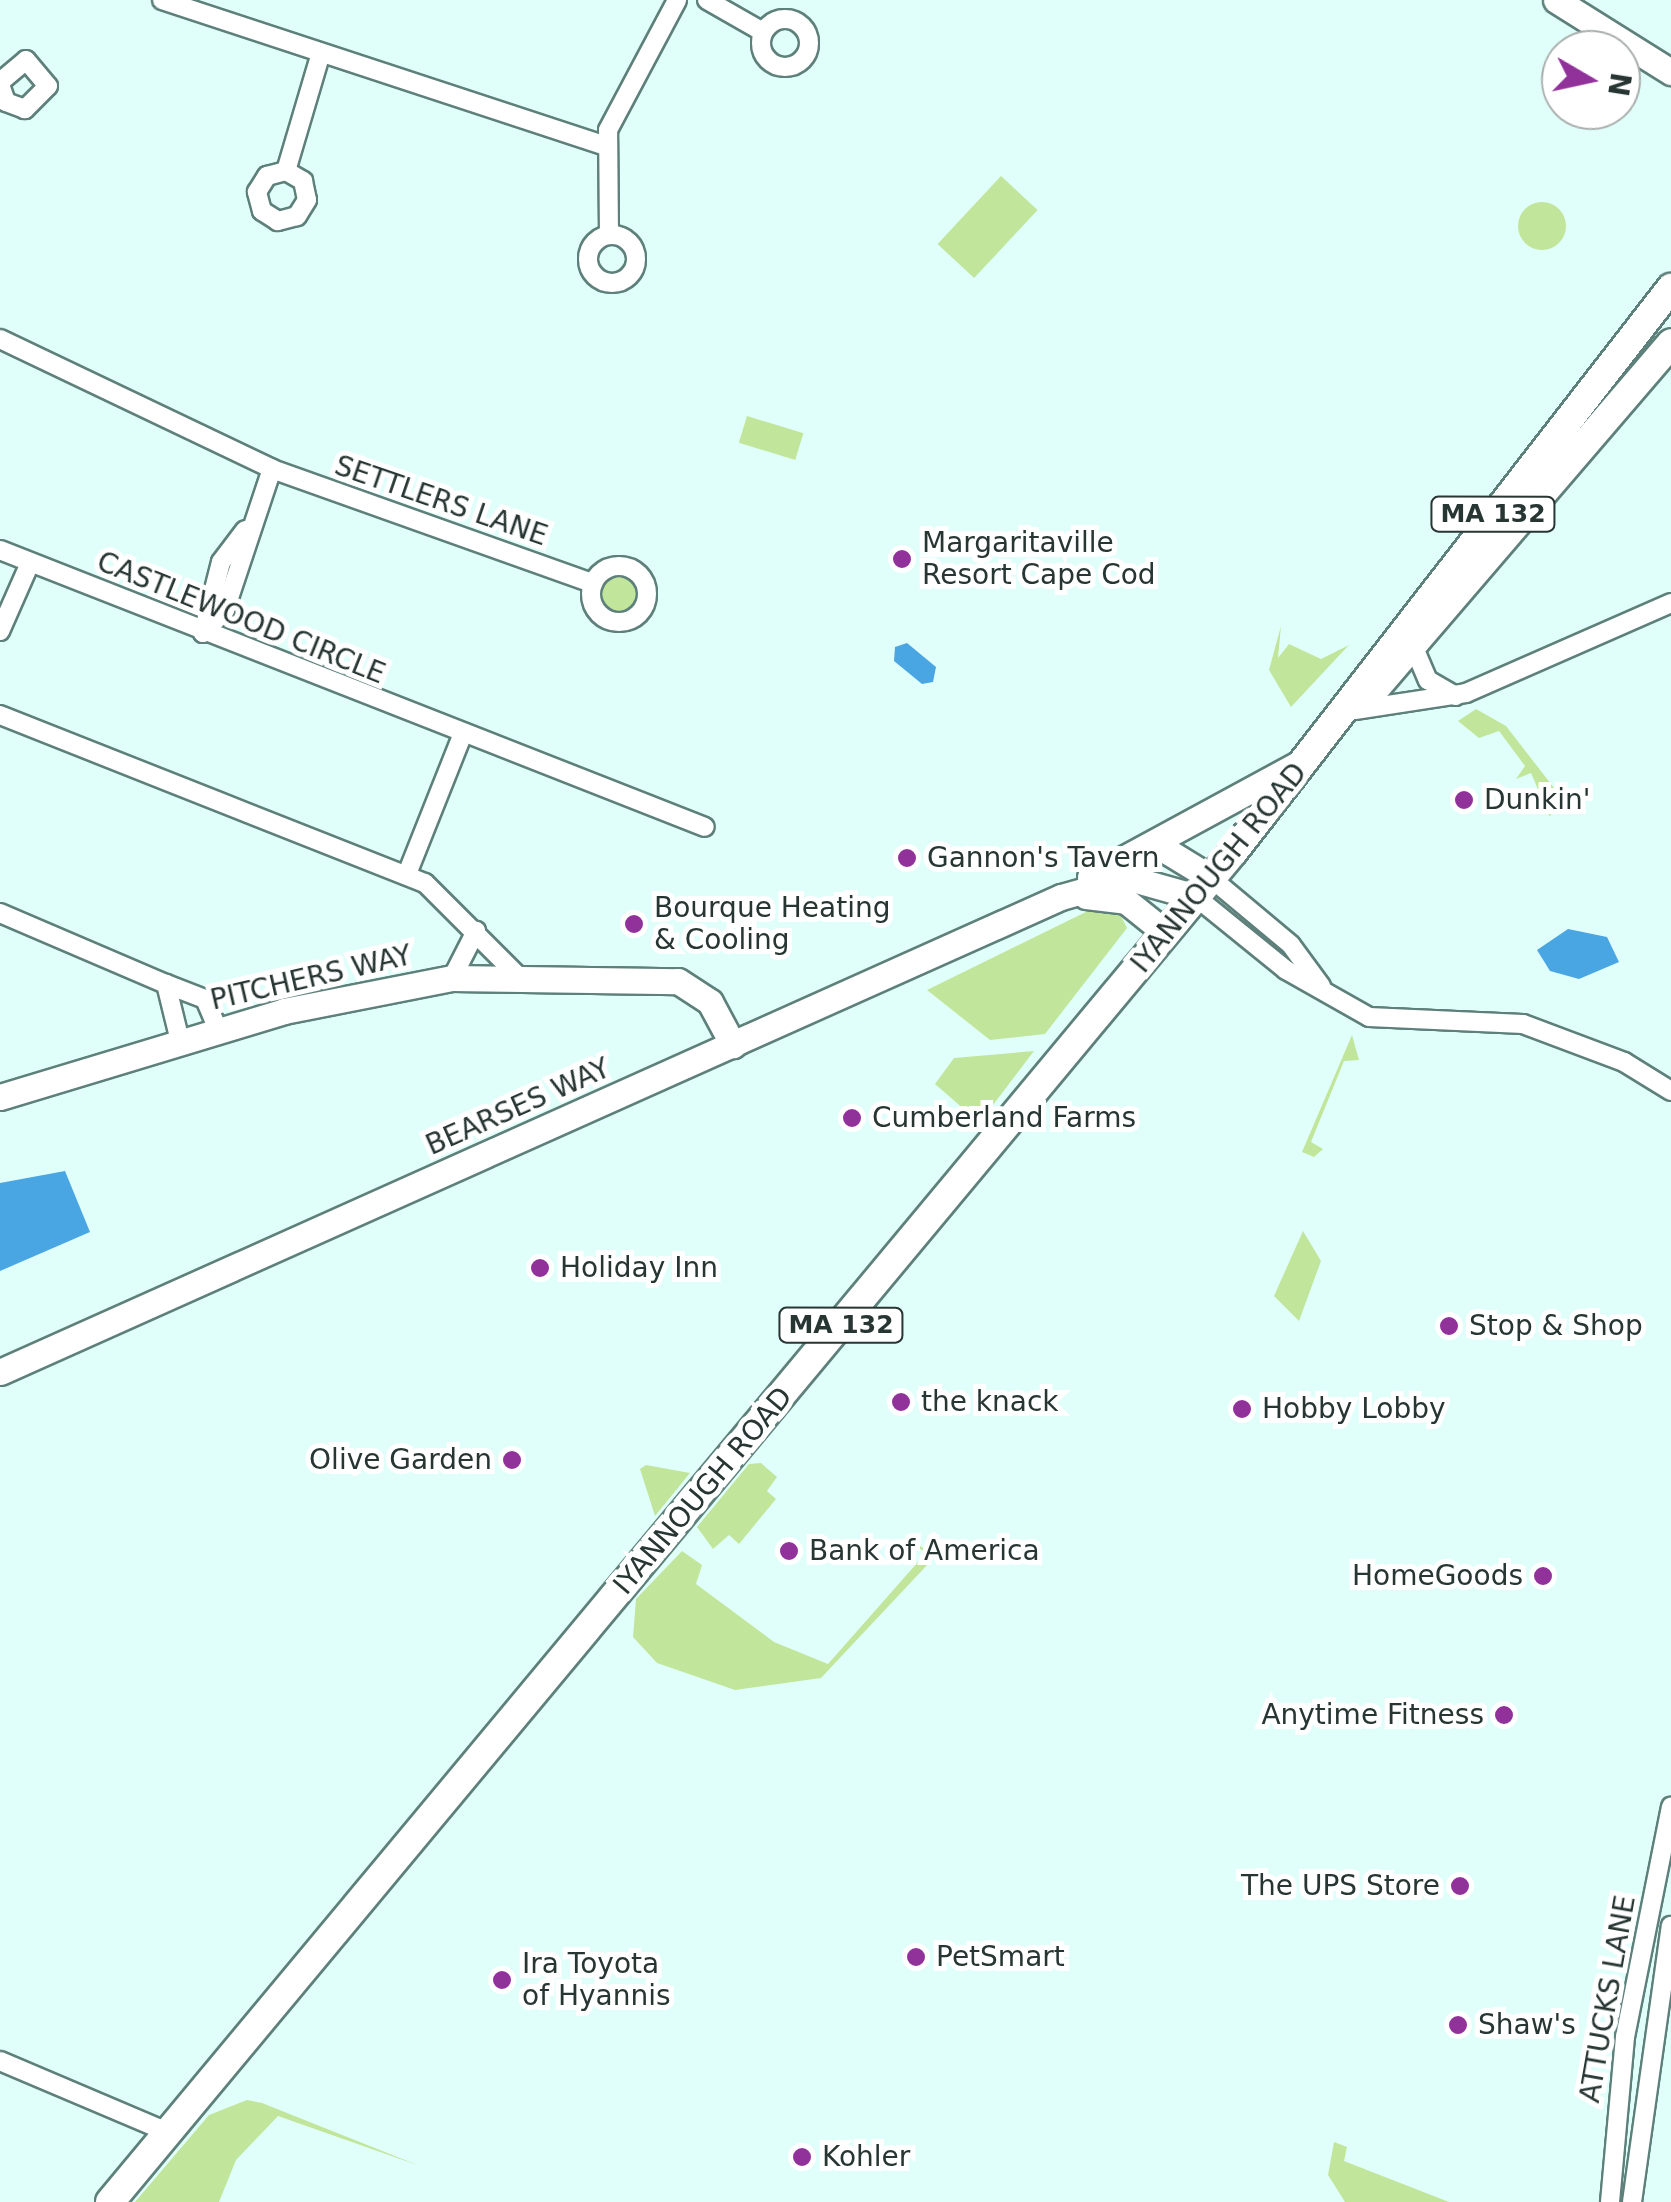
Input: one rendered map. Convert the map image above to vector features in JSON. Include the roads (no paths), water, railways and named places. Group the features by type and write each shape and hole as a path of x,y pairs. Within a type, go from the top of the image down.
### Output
{"main road":[{"path":"1556,0 1671,72"},
{"name":"IYANNOUGH ROAD","path":"115,2199 1204,888 1315,751 1396,634 1671,288"},
{"name":"IYANNOUGH ROAD","path":"1315,751 1415,650 1671,343"},
{"path":"1157,844 1315,751"},
{"name":"BEARSES WAY","path":"0,1372 1061,897 1157,844 1204,888"},
{"name":"BEARSES WAY","path":"1061,897 1138,878 1204,888"},
{"path":"1061,897 1118,898 1166,933"},
{"name":"PITCHERS WAY","path":"0,1097 218,1030 452,978 517,975 678,981 710,1002 732,1045"}],"street":[{"path":"162,0 605,146"},
{"path":"609,235 605,146 677,0"},
{"path":"707,0 764,32"},
{"path":"286,171 320,53"},
{"name":"SETTLERS LANE","path":"0,339 272,469 593,583"},
{"path":"203,633 221,562 249,526 272,469"},
{"name":"CASTLEWOOD CIRCLE","path":"0,550 462,736 705,827"},
{"path":"0,631 30,562"},
{"path":"1354,710 1456,696 1671,603"},
{"path":"1415,650 1428,680 1456,696"},
{"path":"0,715 407,874 440,892 517,975"},
{"path":"407,874 462,736"},
{"name":"BEARSES WAY","path":"1204,888 1291,945 1324,990 1394,1023 1538,1028 1671,1091"},
{"path":"0,913 204,999 218,1030"},
{"path":"452,978 476,931"},
{"path":"166,984 180,1041"},
{"name":"ATTUCKS LANE","path":"1610,2202 1625,2037 1671,1808"},
{"name":"ATTUCKS LANE","path":"1632,2202 1671,1926"},
{"path":"0,2061 170,2133"}],"water":[{"path":"907,643 936,667 933,682 922,684 894,661 895,647"},
{"path":"1568,929 1607,937 1619,962 1579,979 1550,971 1537,950"},
{"path":"65,1171 90,1232 0,1271 0,1183"}],"place":[{"name":"Margaritaville Resort Cape Cod","path":"902,559"},
{"name":"Dunkin'","path":"1464,800"},
{"name":"Gannon's Tavern","path":"907,858"},
{"name":"Bourque Heating & Cooling","path":"634,924"},
{"name":"Cumberland Farms","path":"852,1118"},
{"name":"Holiday Inn","path":"540,1268"},
{"name":"Stop & Shop","path":"1449,1326"},
{"name":"the knack","path":"901,1402"},
{"name":"Hobby Lobby","path":"1242,1409"},
{"name":"Olive Garden","path":"512,1460"},
{"name":"Bank of America","path":"789,1551"},
{"name":"HomeGoods","path":"1543,1576"},
{"name":"Anytime Fitness","path":"1504,1715"},
{"name":"The UPS Store","path":"1460,1886"},
{"name":"PetSmart","path":"916,1957"},
{"name":"Ira Toyota of Hyannis","path":"502,1980"},
{"name":"Shaw's","path":"1458,2025"},
{"name":"Kohler","path":"802,2157"}]}
